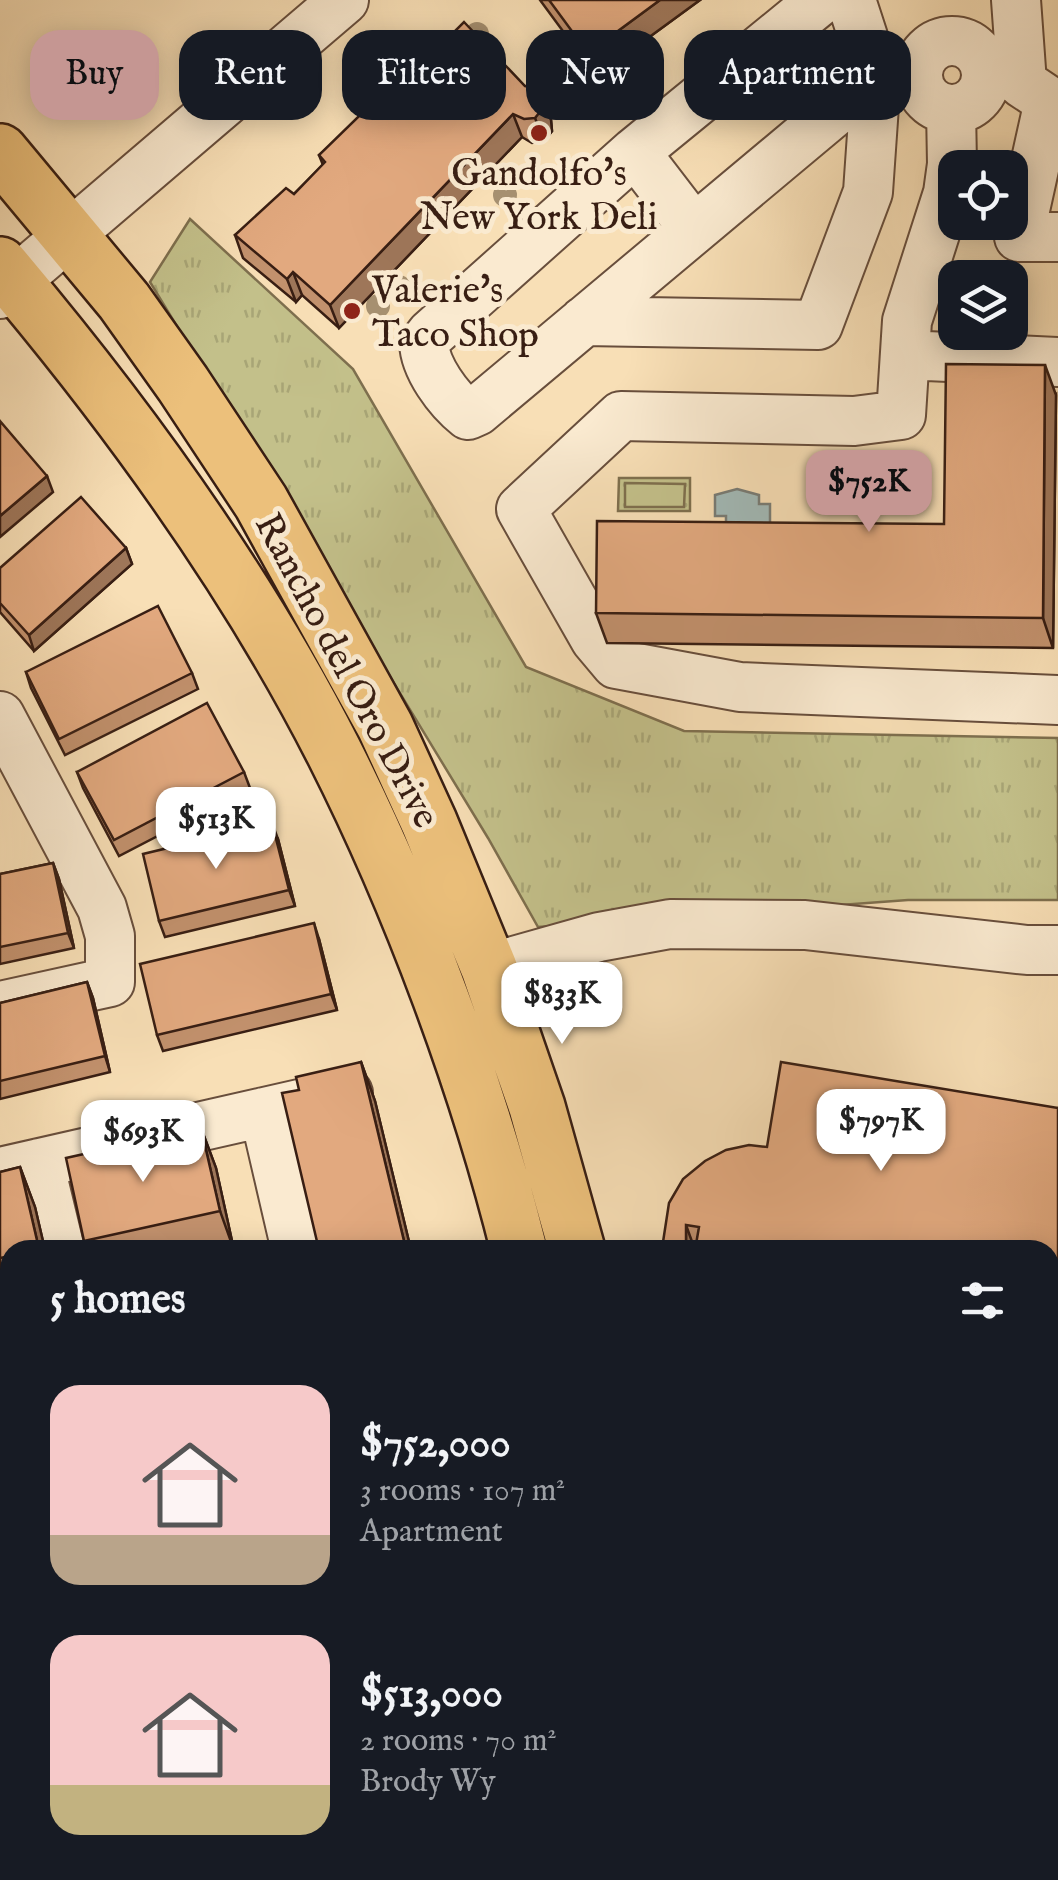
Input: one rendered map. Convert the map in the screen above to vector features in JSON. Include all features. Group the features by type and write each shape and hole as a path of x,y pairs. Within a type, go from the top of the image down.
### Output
{"main road":[{"name":"Rancho del Oro Drive","path":"0,152 70,234 184,384 261,502 385,726 489,968 537,1107 574,1240"},
{"name":"Rancho del Oro Drive","path":"5,280 121,416 194,519 270,636 334,752 436,988 483,1124 516,1240"}],"street":[{"path":"5,280 70,234 344,0"},
{"path":"821,0 635,152 431,334 424,343 424,359 459,408 468,415 477,411 694,229 980,91"},
{"path":"851,0 980,91"},
{"path":"1016,0 952,164 948,193 916,288 907,321 901,416 854,421 621,416 521,509 595,638 616,664 740,687 1058,700"},
{"path":"942,20 959,41 978,52 983,60 980,91 1019,237 1058,237"},
{"path":"584,321 818,325 868,192 980,91"},
{"path":"635,152 694,229"},
{"path":"905,355 1058,362"},
{"path":"0,716 102,908 129,977 0,1006"},
{"path":"489,968 599,937 670,924 805,925 1027,950 1058,950"},
{"path":"55,1240 20,1168 358,1090"},
{"path":"264,1112 294,1240"}],"green space":[{"path":"190,219 353,369 526,667 684,731 1058,738 1058,900 908,900 538,927 488,838 150,282"},
{"path":"619,478 690,478 690,511 618,511"},
{"path":"625,483 685,484 684,507 625,507"}],"water":[{"path":"737,489 759,495 759,504 770,504 770,528 726,528 726,516 715,516 715,495"}],"building":[{"path":"549,0 660,0 619,30 571,30"},
{"path":"506,66 526,86 526,119 513,114 330,305 293,272 287,279 235,235 286,188 294,194 325,162 319,155 355,120 506,120"},
{"path":"946,364 1045,365 1043,618 596,613 597,521 944,524"},
{"path":"0,421 47,476 0,516"},
{"path":"81,497 126,548 29,635 0,603 0,568"},
{"path":"158,606 192,673 59,739 26,672"},
{"path":"207,703 244,772 114,840 77,772"},
{"path":"272,823 289,890 159,921 143,854"},
{"path":"53,863 68,933 0,947 0,874"},
{"path":"314,923 331,994 157,1035 140,964"},
{"path":"87,982 105,1056 0,1081 0,1003"},
{"path":"361,1062 404,1240 317,1240 282,1093 299,1090 296,1077"},
{"path":"781,1062 1058,1108 1058,1240 697,1240 699,1227 686,1225 686,1240 663,1240 669,1203 683,1179 726,1150 749,1145 767,1147"},
{"path":"201,1128 220,1211 84,1240 66,1158"},
{"path":"20,1167 37,1240 0,1240 0,1172"}],"place":[{"name":"Gandolfo's New York Deli","path":"539,133"},
{"name":"Valerie's Taco Shop","path":"352,311"}]}
